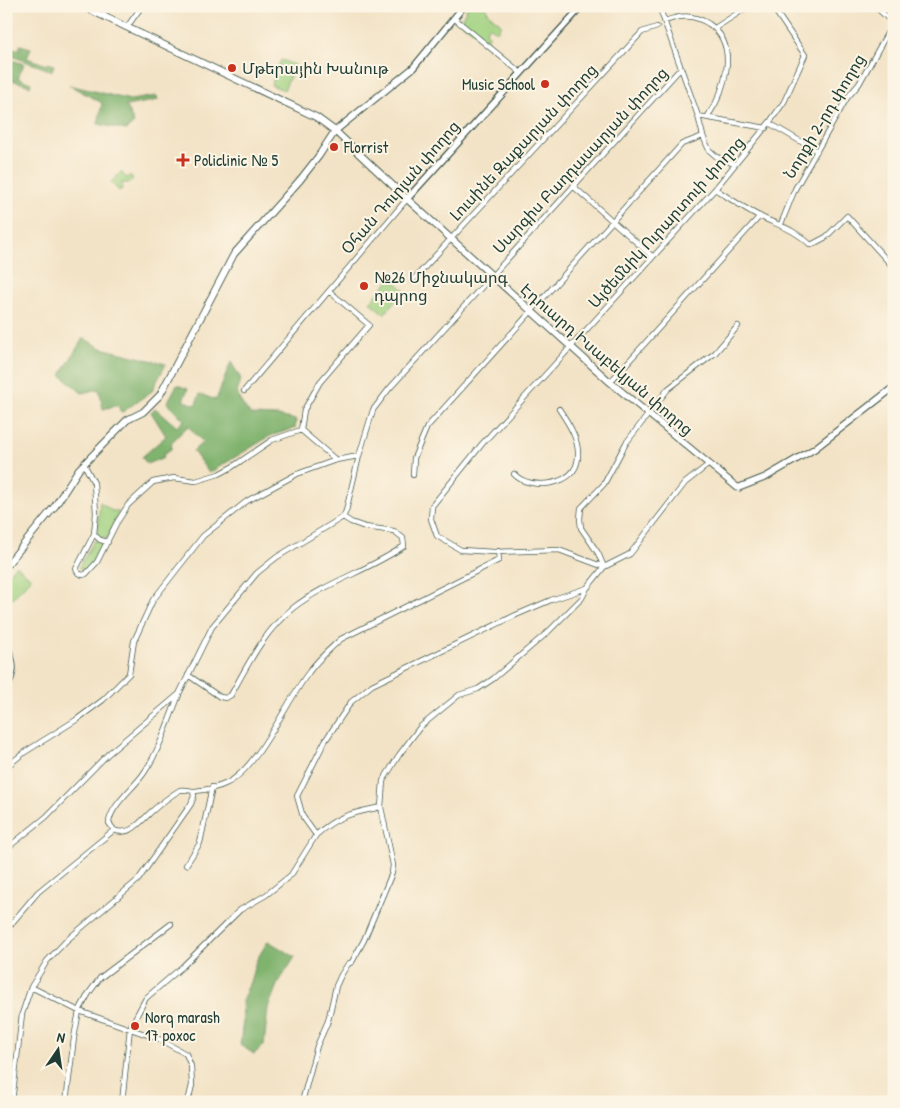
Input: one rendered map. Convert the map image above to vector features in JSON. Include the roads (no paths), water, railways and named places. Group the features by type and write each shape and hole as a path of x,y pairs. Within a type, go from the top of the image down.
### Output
{"main road":[{"name":"Էդուարդ Իսաբեկյան փողոց","path":"82,6 311,114 334,131 406,199 610,382 738,488 766,477 814,449 894,386"},
{"path":"6,566 55,506 79,469 127,420 143,412 160,395 234,254 300,180 318,157 334,131"},
{"path":"6,645 13,659 14,674 6,689"}],"street":[{"path":"127,27 142,6"},
{"path":"334,131 414,68 464,6"},
{"name":"Օհան Դուրյան փողոց","path":"244,391 406,199 582,6"},
{"path":"660,6 698,116 703,136 712,154 734,164"},
{"path":"715,28 749,6"},
{"name":"Այծեմնիկ Ուրարտուի փողոց","path":"498,551 461,550 437,536 431,519 432,506 482,444 653,257 770,123 784,102 805,55 772,6"},
{"name":"Նորքի 2-րդ փողոց","path":"781,224 795,188 847,98 859,84 893,24 875,6"},
{"path":"664,21 677,16 691,16 702,20 715,28 725,45 727,57 721,94 708,116"},
{"path":"455,19 521,74"},
{"name":"Լուսինե Զաքարյան փողոց","path":"412,281 642,32 657,28"},
{"name":"Սարգիս Բաղդասարյան փողոց","path":"343,517 373,410 389,389 491,275 681,68"},
{"path":"698,116 708,116 766,128"},
{"path":"770,123 817,151"},
{"path":"413,475 414,458 427,427 682,144 703,136"},
{"path":"573,186 653,257"},
{"path":"714,189 760,216 800,234 811,245 826,237 847,216 894,268"},
{"path":"610,382 760,216"},
{"path":"301,430 304,410 320,382 369,325 329,291"},
{"path":"604,567 598,553 581,528 581,508 604,484 626,442 668,389 715,353 738,326"},
{"path":"514,474 517,478 527,482 542,484 562,480 574,469 578,455 575,437 559,409"},
{"path":"84,464 94,483 96,513 94,534 77,567 77,571 80,574 86,574 97,562 128,505 153,482 174,478 196,481 219,474 272,440 301,430"},
{"path":"301,430 336,460"},
{"path":"6,767 25,752 76,720 103,700 129,674 134,640 153,600 203,536 247,501 296,474 336,460 359,456"},
{"path":"302,1102 317,1046 328,1021 336,986 364,940 392,873 394,865 381,807 383,781 420,727 459,695 478,689 493,679 548,632 582,598 587,588 604,567 630,554 685,483 709,464"},
{"path":"188,676 220,697 226,698 231,695 264,637 293,608 325,588 402,547 404,541 394,531 365,527 343,517 277,557 257,573 212,627 188,676 180,694 154,758 143,775 111,814 110,824 114,830 121,832 132,830 178,791 212,788 227,784 242,774 308,672 341,639 499,560 498,551 559,550 604,567"},
{"path":"94,534 100,540 108,542"},
{"path":"316,835 303,816 297,796 325,741 351,702 372,685 516,615 551,600 587,588"},
{"path":"6,849 46,817 108,754 180,694"},
{"path":"186,865 200,843 212,788"},
{"path":"12,1102 22,1014 31,987 47,960 67,940 138,880 191,804 194,796 193,791"},
{"path":"122,1102 130,1028 146,998 240,910 266,895 291,875 316,835 344,815 381,807"},
{"path":"6,930 38,892 114,830"},
{"path":"66,1102 79,1011 94,985 100,978 171,924"},
{"path":"31,987 79,1011 159,1039 186,1054 191,1066 192,1085 188,1102"}],"place":[{"name":"Մթերային Խանութ","path":"232,68"},
{"name":"Music School","path":"545,84"},
{"name":"Florrist","path":"334,147"},
{"name":"Policlinic № 5","path":"183,160"},
{"name":"№26 Միջնակարգ դպրոց","path":"364,286"},
{"name":"Norq marash 17 poxoc","path":"135,1026"}]}
